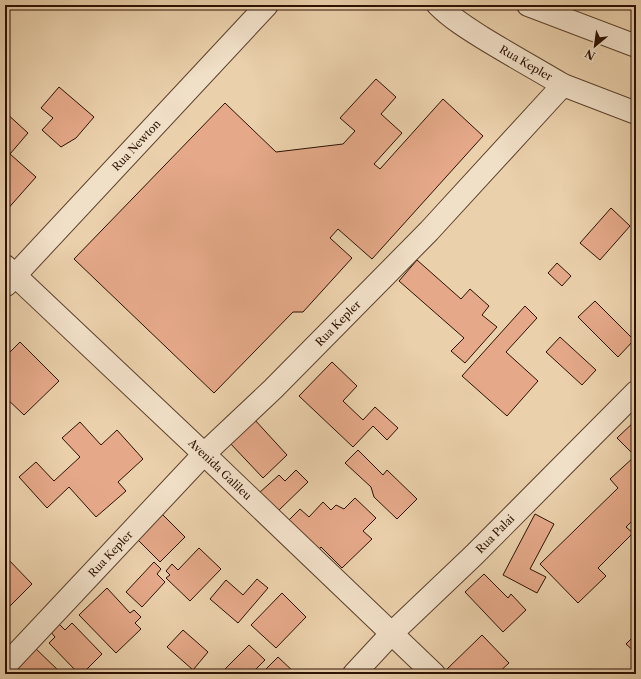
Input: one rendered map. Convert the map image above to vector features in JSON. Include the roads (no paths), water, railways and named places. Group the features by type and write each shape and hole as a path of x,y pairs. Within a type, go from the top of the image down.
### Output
{"street":[{"name":"Rua Newton","path":"8,275 267,5"},
{"name":"Rua Kepler","path":"5,666 204,454 273,389 429,231 563,85 508,54 470,30 447,14 438,5"},
{"path":"528,5 636,46"},
{"path":"563,85 636,113"},
{"name":"Avenida Galileu","path":"8,275 204,454 434,674"},
{"name":"Rua Palai","path":"354,674 392,633 474,555 636,392"}]}
